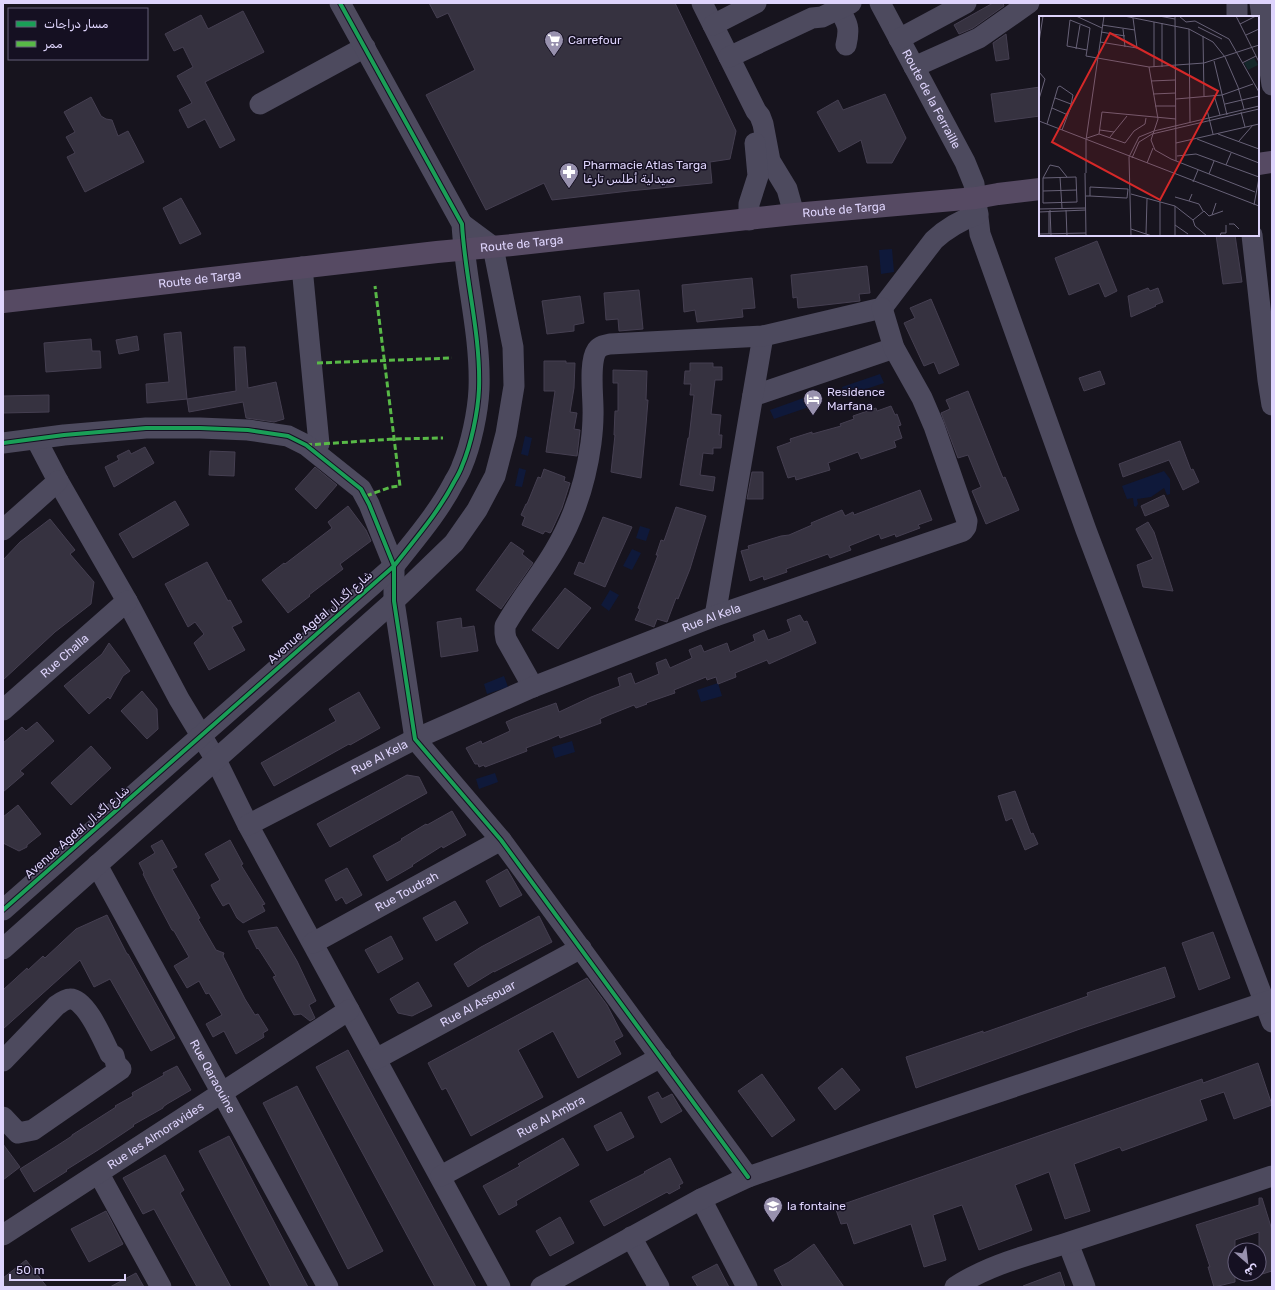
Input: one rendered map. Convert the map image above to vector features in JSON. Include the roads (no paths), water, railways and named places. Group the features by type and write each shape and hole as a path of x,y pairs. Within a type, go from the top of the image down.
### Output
{"main road":[{"path":"1259,164 1272,162"},
{"name":"Route de Targa","path":"3,302 302,267 794,214 977,206 998,194 1039,189"}],"street":[{"path":"3,949 394,601 454,543 477,510 495,476 506,434 514,386 513,347 493,247 462,224 443,186 340,3"},
{"path":"702,3 761,119 759,135 764,162 749,204 748,220"},
{"path":"713,24 756,3"},
{"name":"Route de la Ferraille","path":"880,3 965,162 974,184 980,234 1081,516 1268,1001 1272,1022"},
{"path":"899,39 966,3"},
{"path":"914,67 979,38 1029,3"},
{"path":"1237,3 1237,16"},
{"path":"1260,3 1272,85"},
{"path":"729,57 812,18 822,17 840,5 848,26 846,45"},
{"path":"260,104 365,47"},
{"path":"764,162 787,188 794,214"},
{"path":"533,687 504,633 506,626 555,551 565,533 574,510 591,444 593,416 593,359 597,349 604,345 610,344 763,336 882,308 934,240 977,206"},
{"name":"Avenue Agdal شارع اگدال","path":"3,910 394,566 423,530 445,499 462,467 473,430 479,390 477,348 462,224"},
{"path":"1252,236 1267,332 1272,405"},
{"path":"302,267 319,444"},
{"name":"Rue Al Kela","path":"248,825 415,740 533,687 715,616 958,533 965,529 967,521 934,426 922,398 894,348 882,308"},
{"path":"715,616 763,336"},
{"path":"753,396 894,348"},
{"path":"3,443 96,432 146,428 248,430 288,436 313,449 361,489 370,504 394,566 394,601 415,740 501,840 748,1177"},
{"path":"36,439 200,736 216,760 248,825 441,1176 500,1287"},
{"path":"3,530 58,481"},
{"name":"Rue Challa","path":"3,710 126,601"},
{"name":"Rue Toudrah","path":"313,943 501,840"},
{"name":"Rue Qaraouine","path":"97,865 328,1287"},
{"name":"Rue Al Assouar","path":"376,1060 580,948"},
{"path":"3,1117 18,1133 33,1130 121,1069 116,1064 114,1056 110,1054 97,1026 80,1002 70,999 56,1006 4,1059"},
{"path":"541,1287 700,1199 748,1177 1268,1001"},
{"name":"Rue les Almoravides","path":"5,1231 98,1174 349,1010"},
{"name":"Rue Al Ambra","path":"441,1176 661,1057"},
{"path":"98,1174 161,1287"},
{"path":"955,1287 990,1269 1019,1257 1068,1243 1272,1176"},
{"path":"700,1199 747,1287"},
{"path":"632,1237 659,1287"},
{"path":"1068,1243 1085,1287"}],"water":[{"path":"892,249 894,272 881,274 879,250"},
{"path":"880,374 884,383 845,396 842,387"},
{"path":"809,396 812,406 774,419 770,410"},
{"path":"525,436 532,438 528,456 521,454"},
{"path":"519,468 526,470 522,487 515,486"},
{"path":"1164,471 1170,479 1170,494 1167,495 1164,488 1151,497 1137,499 1138,504 1136,507 1134,506 1133,498 1127,499 1122,486"},
{"path":"640,526 650,529 646,541 636,538"},
{"path":"632,549 641,553 632,570 623,566"},
{"path":"610,590 619,595 609,611 601,605"},
{"path":"504,676 508,687 487,694 484,684"},
{"path":"718,683 722,696 701,702 697,690"},
{"path":"572,741 575,752 555,758 552,747"},
{"path":"495,773 498,782 479,789 476,779"}],"place":[{"name":"Carrefour","path":"554,57"},
{"name":"Pharmacie Atlas Targa صيدلية أطلس تارغا","path":"569,189"},
{"name":"Residence Marfana","path":"813,416"},
{"name":"la fontaine","path":"773,1223"}]}
